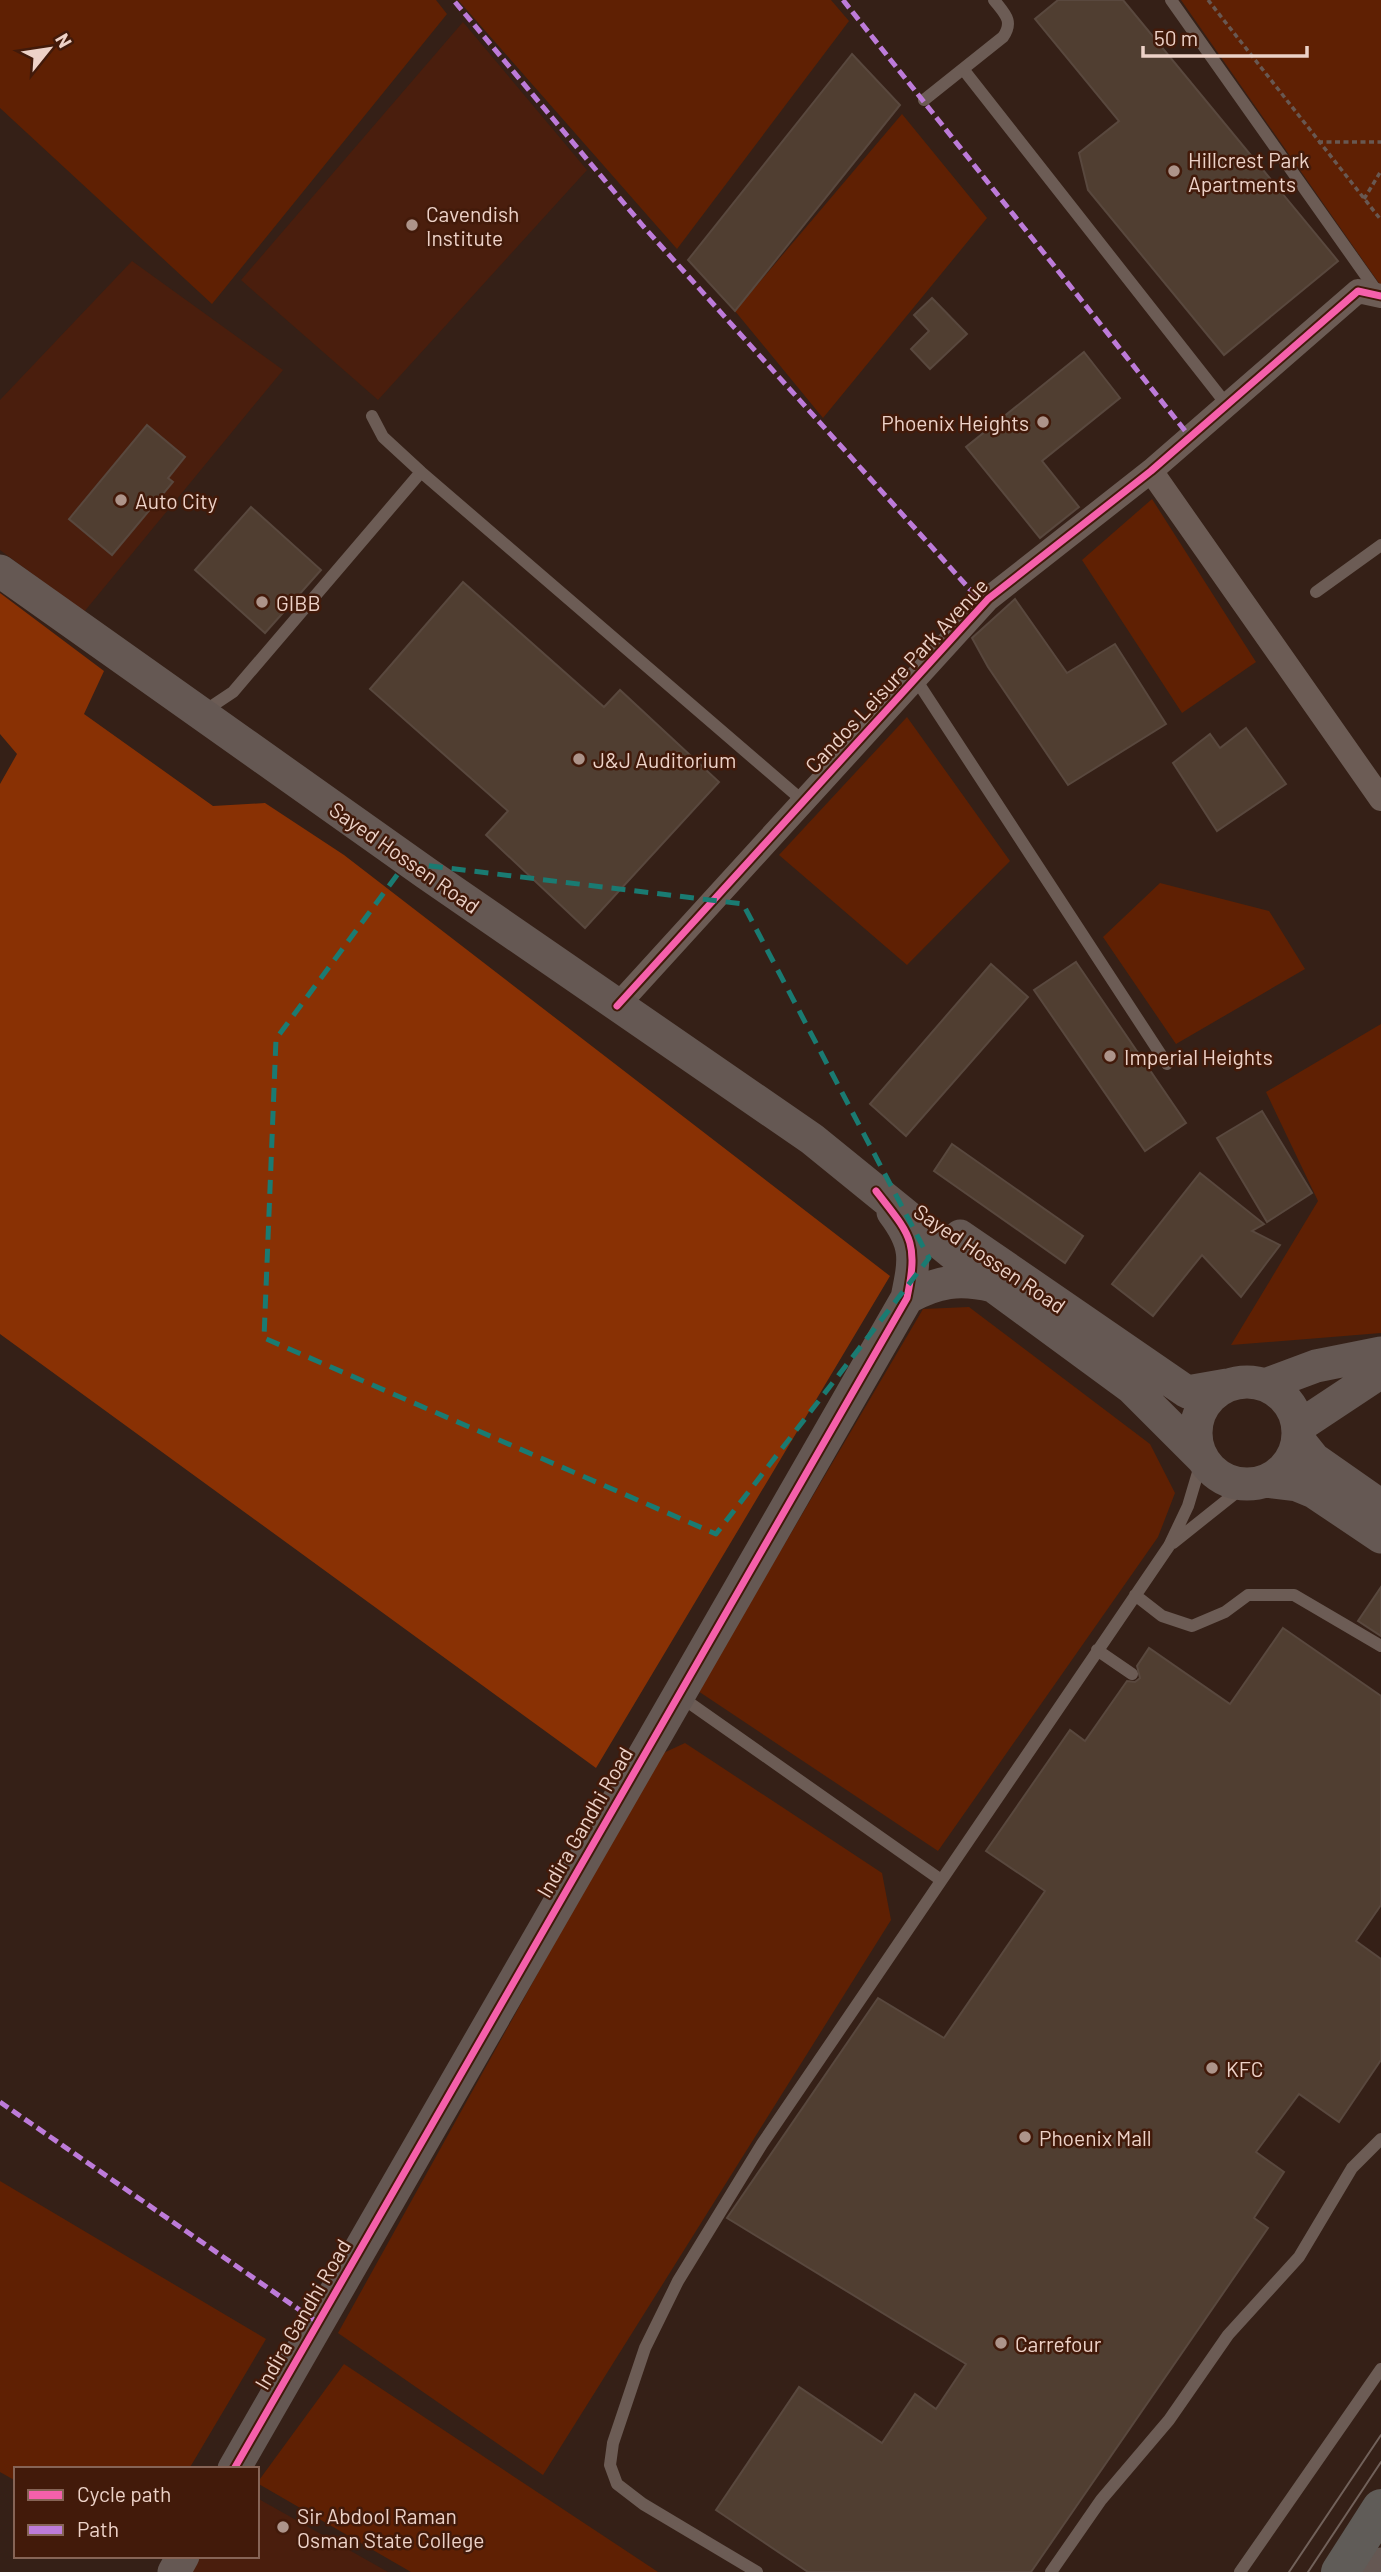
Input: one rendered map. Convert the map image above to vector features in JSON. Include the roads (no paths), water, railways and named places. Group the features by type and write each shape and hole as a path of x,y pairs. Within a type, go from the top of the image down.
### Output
{"highway":[{"path":"1340,2572 1374,2546"}],"main road":[{"name":"Sayed Hossen Road","path":"0,571 617,1006 824,1149 1009,1267 1165,1379 1187,1392 1227,1385"},
{"name":"Sayed Hossen Road","path":"824,1149 993,1286 1132,1388 1202,1458"},
{"name":"Indira Gandhi Road","path":"235,2467 907,1297 914,1267 913,1244 876,1191"},
{"path":"907,1297 946,1281 969,1280 993,1286"},
{"path":"1265,1385 1316,1366 1381,1353"},
{"path":"1256,1483 1287,1465 1298,1433 1381,1372"},
{"path":"1381,1506 1314,1459 1298,1433 1287,1402 1265,1385 1246,1382 1227,1385 1213,1395 1202,1408 1196,1424 1196,1442 1202,1458 1221,1477 1256,1483 1297,1485 1314,1492 1381,1537"}],"street":[{"name":"Candos Leisure Park Avenue","path":"617,1006 988,599 1151,471 1227,405 1372,294"},
{"path":"1151,471 1381,799"}],"lane":[{"path":"923,100 1003,37 1010,27 1009,19 994,0"},
{"path":"1171,0 1372,294"},
{"path":"962,69 1227,405"},
{"path":"372,416 383,437 421,472 803,801"},
{"path":"201,713 233,691 421,472"},
{"path":"1316,592 1381,545"},
{"path":"915,678 1167,1064"},
{"path":"757,2572 643,2504 617,2484 610,2465 614,2443 645,2348 678,2281 761,2144 1169,1546 1188,1506 1202,1458"},
{"path":"1169,1546 1256,1483"},
{"path":"1135,1595 1162,1616 1192,1626 1225,1612 1248,1595 1294,1595 1381,1646"},
{"path":"1097,1650 1132,1674"},
{"path":"677,1695 941,1880"},
{"path":"1051,2572 1101,2500 1169,2420 1228,2335 1299,2257 1352,2168 1381,2139"},
{"path":"1240,2572 1381,2369"}],"tram line":[{"path":"1289,2572 1381,2435"},
{"path":"1308,2572 1381,2462"}],"place":[{"name":"Hillcrest Park Apartments","path":"1174,171"},
{"name":"Cavendish Institute","path":"412,225"},
{"name":"Phoenix Heights","path":"1043,422"},
{"name":"Auto City","path":"121,500"},
{"name":"GIBB","path":"262,602"},
{"name":"J&J Auditorium","path":"579,759"},
{"name":"Imperial Heights","path":"1110,1056"},
{"name":"KFC","path":"1212,2068"},
{"name":"Phoenix Mall","path":"1025,2137"},
{"name":"Carrefour","path":"1001,2343"},
{"name":"Sir Abdool Raman Osman State College","path":"283,2527"}]}
